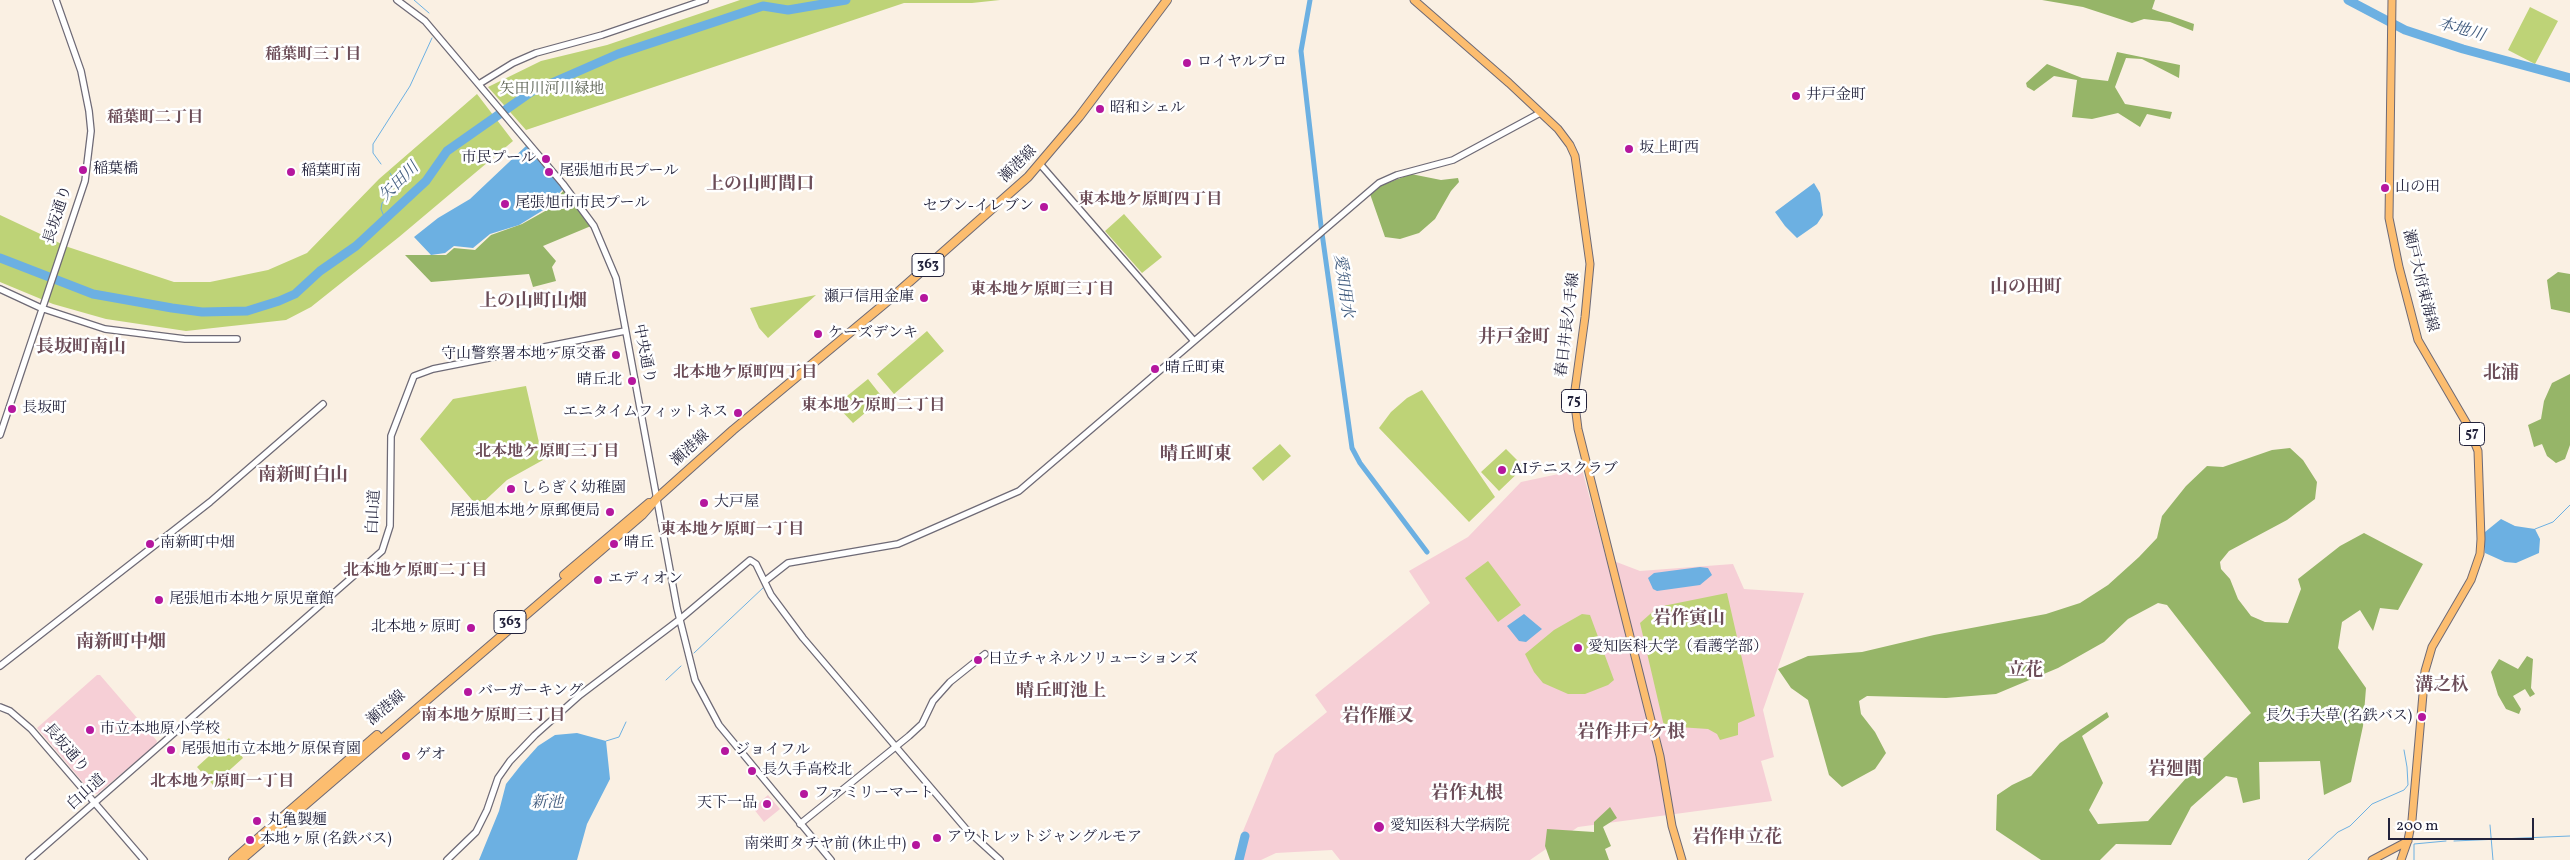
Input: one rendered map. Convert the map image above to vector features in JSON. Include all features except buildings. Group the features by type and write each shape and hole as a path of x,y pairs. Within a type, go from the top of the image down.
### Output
{"highway":[{"name":"瀬港線","path":"365,749 639,508 657,498 733,430 889,300 1040,164 1079,117 1167,0"},
{"name":"363","path":"233,860 365,749"},
{"name":"363","path":"241,860 365,749"}],"main road":[{"name":"春日井長久手線","path":"1414,0 1540,112 1565,138 1575,156 1590,264 1574,397 1578,429 1660,756 1672,826 1682,860"},
{"name":"瀬戸大府東海線","path":"2392,0 2389,218 2393,242 2418,340 2472,434 2478,451 2481,539 2480,554 2471,580 2432,647 2425,671 2417,774 2408,840 2401,860"},
{"name":"瀬戸大府東海線","path":"2397,860 2408,840"},
{"path":"2372,860 2408,840"}],"street":[{"name":"長坂通り","path":"0,435 85,181 91,131 81,71 56,0"},
{"name":"中央通り","path":"398,0 425,21 581,206 594,226 614,273 679,620 692,670 711,712 831,860"},
{"path":"481,86 513,63 536,53 602,34 705,0"},
{"path":"765,581 788,563 898,544 1020,491 1316,235 1379,183 1397,175 1453,160 1540,112"},
{"path":"1040,164 1194,341"},
{"path":"0,289 105,329 185,339 237,339"},
{"name":"白山道","path":"29,860 382,551 390,526 390,436 414,376 433,369 625,330"},
{"path":"0,666 210,502 323,404"},
{"path":"447,860 476,832 487,810 493,787 510,761 580,695 679,620 750,560 756,564 771,595 803,638 966,829 1000,860"},
{"path":"800,824 922,724 934,701 950,682 985,654"},
{"name":"長坂通り","path":"0,707 22,719 144,860"}],"shaded area":[{"name":"愛知医科大学（看護学部）","path":"1582,469 1606,558 1640,571 1733,564 1744,589 1804,593 1763,710 1774,757 1761,761 1772,801 1578,827 1530,860 1340,860 1332,850 1276,853 1261,860 1237,860 1241,836 1275,754 1327,712 1315,695 1430,603 1409,571 1468,537 1521,482"},
{"path":"97,675 100,675 157,741 156,745 97,794 92,793 37,728"},
{"path":"768,795 780,809 764,822 753,808"}],"green space":[{"name":"矢田川河川緑地","path":"740,0 1000,0 972,3 904,3 526,130 488,87 541,61 607,45"},
{"path":"2042,0 2155,0 2152,9 2194,24 2193,31 2170,22 2144,19 2132,23 2083,7"},
{"path":"2530,7 2558,21 2535,64 2508,50"},
{"path":"2117,52 2180,65 2179,78 2142,59 2126,58 2115,87 2125,104 2172,112 2170,119 2147,114 2140,127 2118,113 2092,119 2072,117 2077,80 2054,76 2034,91 2027,87 2026,83 2047,64 2082,78 2108,81"},
{"name":"矢田川河川緑地","path":"477,94 513,141 399,237 311,307 286,320 186,331 106,319 53,304 0,282 0,215 68,247 174,282 210,282 268,270 307,253 379,179"},
{"path":"1411,174 1441,180 1458,178 1459,182 1451,191 1435,219 1419,233 1400,239 1385,237 1370,194 1380,186"},
{"path":"564,190 591,226 543,246 556,261 552,267 556,281 533,287 529,274 431,282 405,255 446,255 454,248 475,250 491,235 522,224 547,210"},
{"path":"1124,214 1162,257 1142,273 1105,231"},
{"path":"2558,272 2570,274 2570,313 2551,309 2547,280"},
{"path":"816,295 768,338 759,328 750,308"},
{"path":"927,331 944,351 894,394 877,374"},
{"path":"2570,374 2570,445 2565,459 2556,463 2547,456 2542,444 2534,447 2528,425 2541,419 2544,401 2552,383"},
{"path":"868,379 883,398 853,423 836,405"},
{"path":"526,386 543,460 507,480 478,507 420,439 453,399"},
{"path":"1422,390 1495,497 1469,522 1379,428 1391,412 1407,398"},
{"path":"1280,444 1291,456 1263,481 1252,468"},
{"path":"2290,448 2303,460 2317,482 2315,499 2287,520 2229,551 2220,562 2221,569 2230,579 2238,599 2251,616 2265,622 2288,623 2301,589 2298,579 2340,546 2364,533 2423,564 2398,610 2380,608 2373,631 2360,610 2342,622 2338,648 2366,688 2363,726 2351,782 2324,795 2320,761 2259,762 2260,799 2243,803 2237,778 2226,776 2191,807 2171,845 2116,844 2100,860 2041,860 1996,830 1997,795 2031,776 2060,743 2107,712 2109,717 2082,736 2103,783 2089,810 2098,824 2148,821 2203,759 2251,713 2167,605 2158,603 2128,619 2104,642 2058,668 1996,694 1946,698 1867,696 1859,701 1861,714 1875,732 1886,753 1875,769 1842,787 1829,775 1808,700 1791,688 1778,669 1808,656 1862,652 1934,635 2046,614 2080,603 2108,585 2157,538 2162,516 2186,486 2207,466 2223,467 2272,450"},
{"name":"AIテニスクラブ","path":"1506,449 1524,467 1499,491 1481,472"},
{"path":"1488,561 1521,605 1498,622 1465,578"},
{"path":"1727,593 1755,716 1738,723 1738,735 1720,740 1717,734 1708,729 1664,726 1640,623 1658,607"},
{"path":"1582,614 1590,615 1614,680 1608,685 1585,694 1568,694 1543,683 1534,672 1525,654 1554,630"},
{"path":"2527,656 2533,659 2531,688 2535,694 2530,697 2525,689 2513,696 2521,709 2519,714 2506,709 2498,695 2491,672 2499,659 2518,669"},
{"path":"229,738 243,758 213,785 197,767"},
{"path":"1610,807 1617,818 1603,827 1611,846 1605,849 1609,860 1550,860 1545,846 1547,829 1594,832 1594,822"}],"water":[{"name":"尾張旭市市民プール","path":"526,146 563,189 545,209 519,225 490,234 473,248 454,246 445,253 431,255 414,237 438,218 470,199"},
{"path":"1814,183 1820,193 1823,215 1817,224 1797,238 1775,212"},
{"path":"2501,519 2515,526 2535,529 2540,539 2539,553 2516,563 2505,562 2485,553 2485,532"},
{"path":"1700,567 1708,568 1712,575 1700,585 1657,591 1653,589 1648,578 1654,573"},
{"path":"1524,614 1542,629 1526,642 1519,641 1507,626"},
{"name":"新池","path":"577,733 606,741 610,779 587,824 577,860 479,860 499,811 506,784 538,746 555,735"}],"waterway":[{"path":"414,0 429,13"},
{"name":"矢田川","path":"0,258 93,294 202,312 247,311 295,294 320,271 356,246 426,181 447,151 531,92 618,54 763,6 788,10 846,0"},
{"name":"愛知用水","path":"1310,0 1301,51 1321,226 1352,448 1360,463 1427,552"},
{"name":"本地川","path":"2348,0 2405,30 2463,49 2570,78"},
{"path":"381,164 373,153 373,144 410,86 432,38"},
{"path":"385,219 381,209 382,203 395,194 398,187 390,173"},
{"path":"2535,529 2553,522 2570,505"},
{"path":"694,653 764,587"},
{"path":"666,680 681,666"},
{"path":"606,741 619,737 626,722"},
{"path":"2308,860 2338,832 2350,826 2372,804 2404,790 2408,785 2404,750"},
{"path":"2490,825 2493,860"},
{"path":"1239,860 1245,836"},
{"path":"2454,841 2570,836"},
{"path":"2414,860 2414,844 2446,841"}],"place":[{"name":"ロイヤルプロ","path":"1187,63"},
{"name":"井戸金町","path":"1796,96"},
{"name":"昭和シェル","path":"1100,109"},
{"name":"坂上町西","path":"1629,149"},
{"name":"市民プール","path":"546,159"},
{"name":"稲葉橋","path":"83,170"},
{"name":"稲葉町南","path":"291,172"},
{"name":"尾張旭市民プール","path":"549,172"},
{"name":"山の田","path":"2385,188"},
{"name":"尾張旭市市民プール","path":"505,204"},
{"name":"セブン-イレブン","path":"1044,207"},
{"name":"瀬戸信用金庫","path":"924,298"},
{"name":"ケーズデンキ","path":"818,334"},
{"name":"守山警察署本地ヶ原交番","path":"616,355"},
{"name":"晴丘町東","path":"1155,369"},
{"name":"晴丘北","path":"632,381"},
{"name":"長坂町","path":"12,409"},
{"name":"エニタイムフィットネス","path":"738,413"},
{"name":"AIテニスクラブ","path":"1502,470"},
{"name":"しらぎく幼稚園","path":"511,489"},
{"name":"大戸屋","path":"704,503"},
{"name":"尾張旭本地ケ原郵便局","path":"610,512"},
{"name":"南新町中畑","path":"150,544"},
{"name":"晴丘","path":"614,544"},
{"name":"エディオン","path":"598,580"},
{"name":"尾張旭市本地ケ原児童館","path":"159,600"},
{"name":"北本地ヶ原町","path":"471,628"},
{"name":"愛知医科大学（看護学部）","path":"1578,648"},
{"name":"日立チャネルソリューションズ","path":"978,660"},
{"name":"バーガーキング","path":"468,692"},
{"name":"長久手大草 (名鉄バス)","path":"2422,717"},
{"name":"市立本地原小学校","path":"90,730"},
{"name":"尾張旭市立本地ケ原保育園","path":"171,750"},
{"name":"ジョイフル","path":"725,751"},
{"name":"ゲオ","path":"406,756"},
{"name":"長久手高校北","path":"752,771"},
{"name":"ファミリーマート","path":"804,794"},
{"name":"天下一品","path":"767,804"},
{"name":"丸亀製麺","path":"257,821"},
{"name":"愛知医科大学病院","path":"1379,827"},
{"name":"アウトレットジャングルモア","path":"937,838"},
{"name":"本地ヶ原 (名鉄バス)","path":"250,840"},
{"name":"南栄町タチヤ前 (休止中)","path":"916,845"}],"district":[{"name":"稲葉町三丁目","path":"313,56"},
{"name":"稲葉町二丁目","path":"155,119"},
{"name":"上の山町間口","path":"760,186"},
{"name":"東本地ケ原町四丁目","path":"1150,201"},
{"name":"山の田町","path":"2026,289"},
{"name":"東本地ケ原町三丁目","path":"1042,291"},
{"name":"上の山町山畑","path":"533,303"},
{"name":"井戸金町","path":"1514,339"},
{"name":"長坂町南山","path":"81,349"},
{"name":"北本地ケ原町四丁目","path":"745,374"},
{"name":"北浦","path":"2501,375"},
{"name":"東本地ケ原町二丁目","path":"873,407"},
{"name":"北本地ケ原町三丁目","path":"547,453"},
{"name":"晴丘町東","path":"1196,456"},
{"name":"南新町白山","path":"303,477"},
{"name":"東本地ケ原町一丁目","path":"732,531"},
{"name":"北本地ケ原町二丁目","path":"415,572"},
{"name":"岩作寅山","path":"1689,620"},
{"name":"南新町中畑","path":"121,644"},
{"name":"立花","path":"2025,672"},
{"name":"溝之杁","path":"2442,687"},
{"name":"晴丘町池上","path":"1061,693"},
{"name":"南本地ケ原町三丁目","path":"493,717"},
{"name":"岩作雁又","path":"1378,718"},
{"name":"岩作井戸ケ根","path":"1631,734"},
{"name":"岩廻間","path":"2175,771"},
{"name":"北本地ケ原町一丁目","path":"222,783"},
{"name":"岩作丸根","path":"1467,795"},
{"name":"岩作申立花","path":"1737,839"}]}
